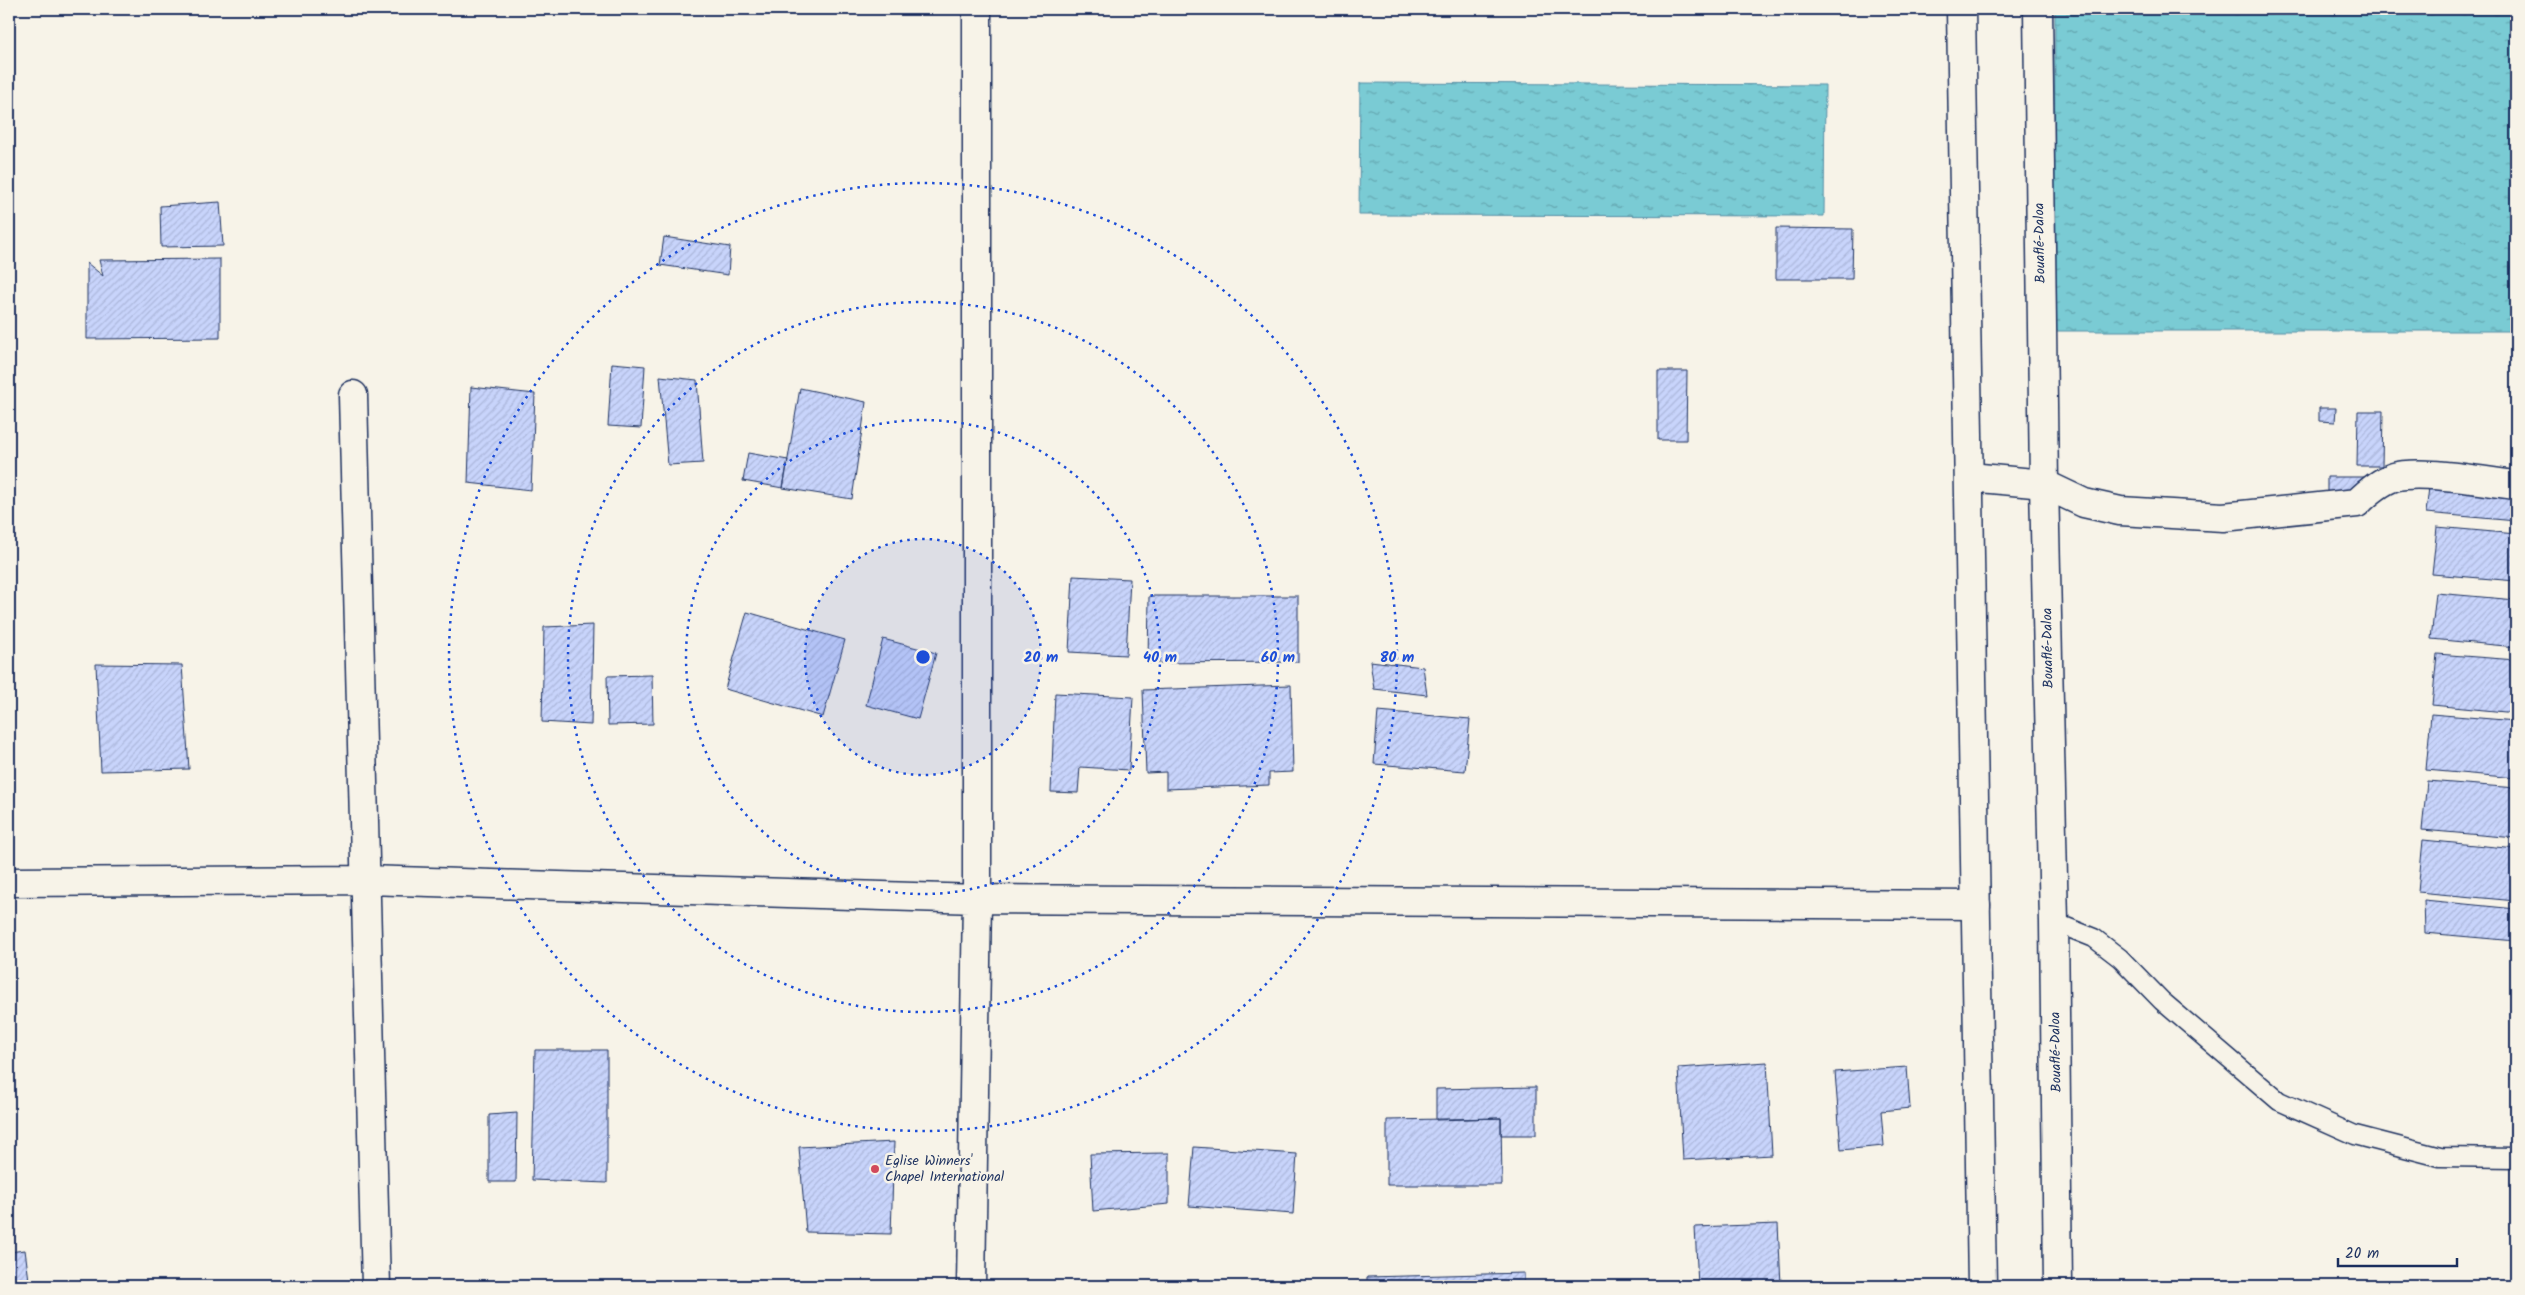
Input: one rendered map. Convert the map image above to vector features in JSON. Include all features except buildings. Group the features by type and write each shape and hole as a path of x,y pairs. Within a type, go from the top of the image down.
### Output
{"main road":[{"path":"971,1286 977,898 977,9"},
{"path":"1961,9 1982,1286"},
{"name":"Bouaflé-Daloa","path":"2038,9 2044,484 2054,922 2058,1286"},
{"path":"353,395 376,1286"},
{"path":"1970,478 2044,484 2084,503 2120,511 2223,518 2357,503 2370,490 2394,477 2428,475 2516,485"},
{"path":"9,882 367,880 977,898 1976,905"}],"lane":[{"path":"2054,922 2094,938 2120,958 2162,1001 2280,1101 2355,1135 2440,1158 2516,1158"}],"water":[{"path":"2055,9 2516,9 2516,331 2054,331"},
{"path":"1360,83 1825,85 1824,216 1359,215"}],"place":[{"name":"Eglise Winners' Chapel International","path":"875,1169"}]}
